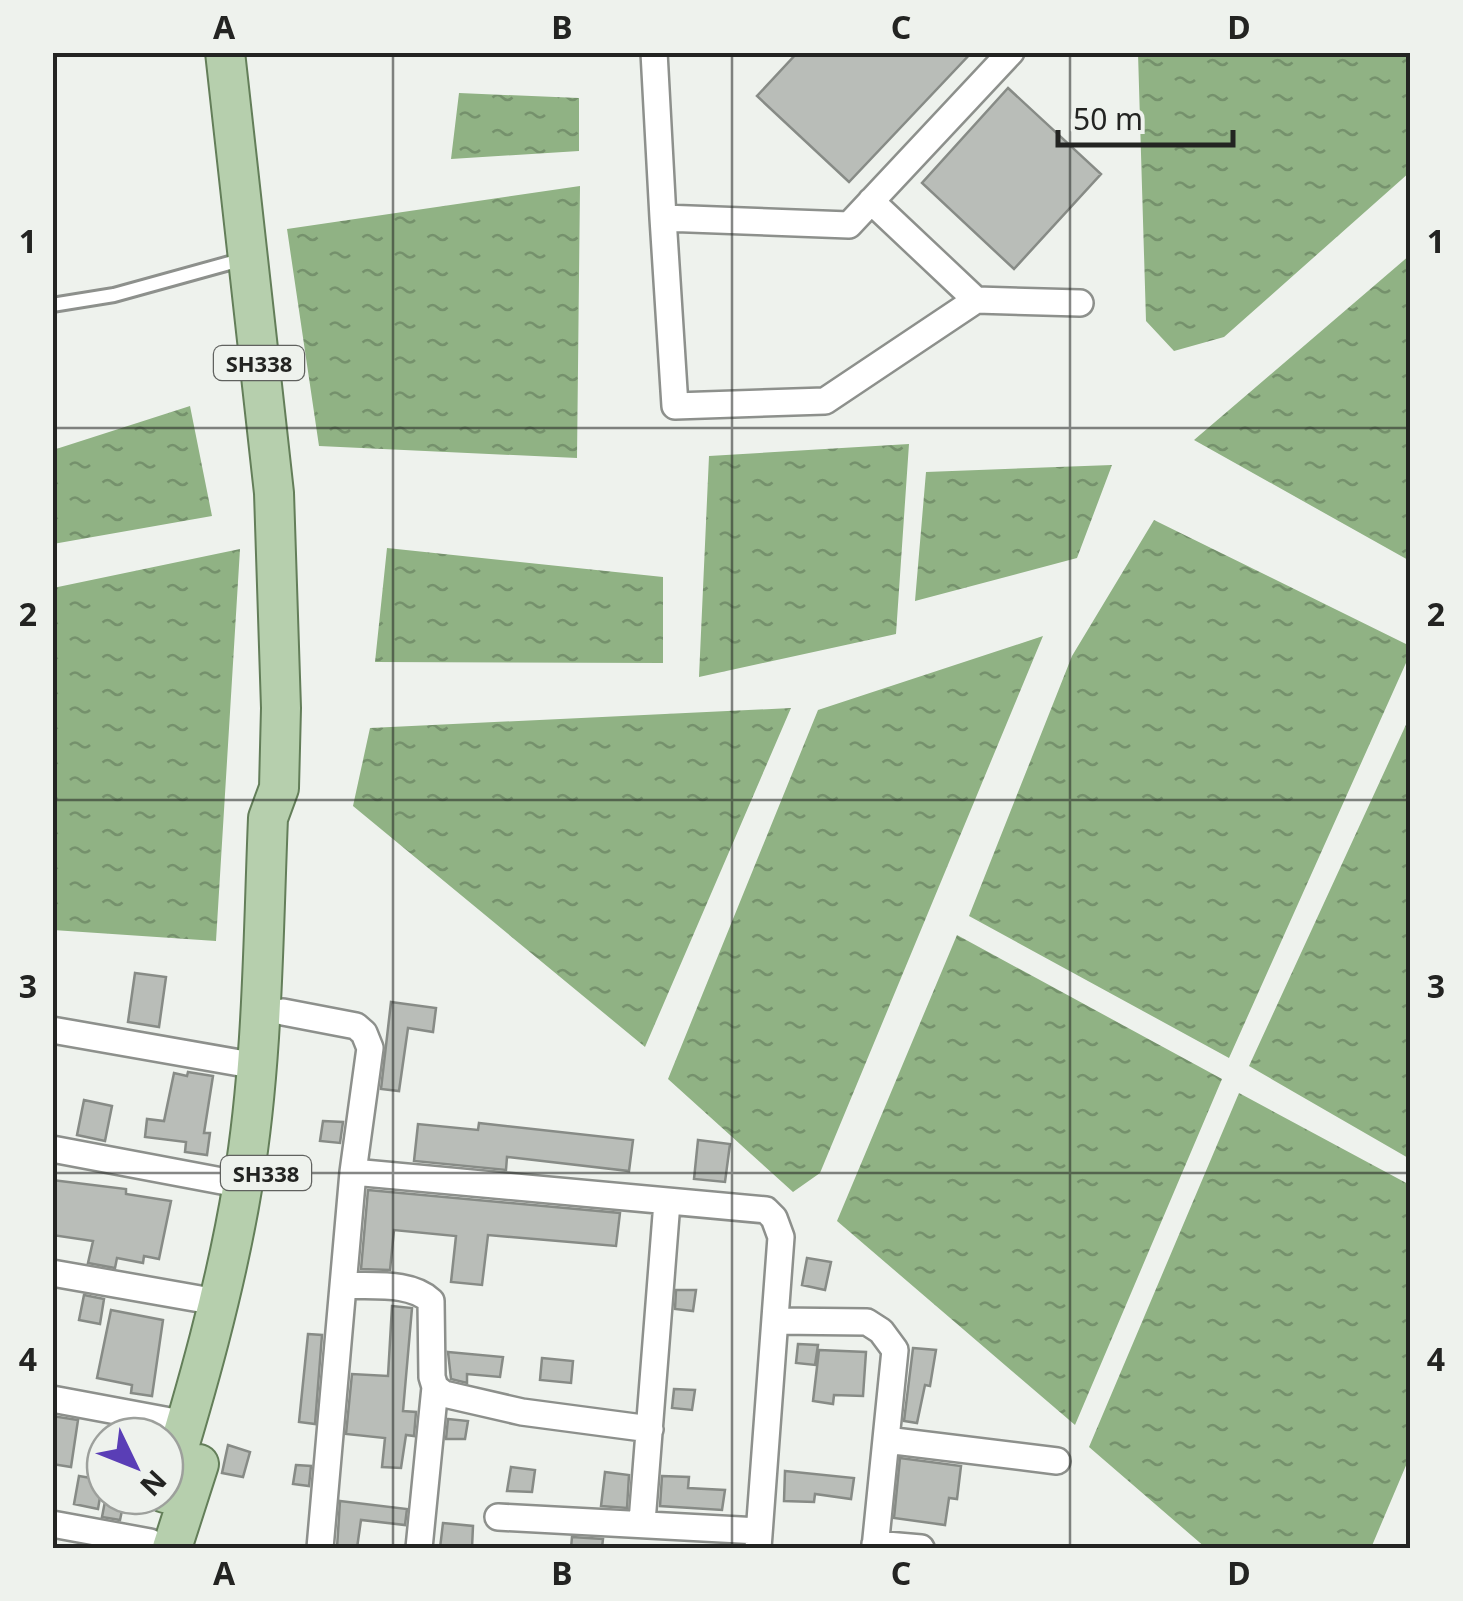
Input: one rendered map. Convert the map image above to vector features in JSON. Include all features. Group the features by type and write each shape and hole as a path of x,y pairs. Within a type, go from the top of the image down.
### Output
{"main road":[{"name":"SH338","path":"185,1427 243,1185 257,1066 268,818 279,788 282,691 274,493 225,52"},
{"name":"SH338","path":"156,1546 210,1432 242,1307 264,1191 283,1012 292,832 289,806 279,788"},
{"name":"SH338","path":"156,1546 161,1516"}],"street":[{"path":"654,52 675,406 825,401 976,300 1080,303"},
{"path":"664,218 849,225 1011,52"},
{"path":"872,201 976,300"},
{"path":"283,1012 356,1026 370,1048 354,1172 320,1548"},
{"path":"52,1030 257,1066"},
{"path":"52,1149 243,1185"},
{"path":"354,1172 766,1210 782,1237 758,1540 642,1522 498,1517"},
{"path":"642,1522 666,1202"},
{"path":"52,1273 217,1302"},
{"path":"344,1285 410,1289 431,1301 435,1387 420,1548"},
{"path":"776,1321 867,1322 890,1340 895,1350 875,1546 921,1548"},
{"path":"435,1387 456,1398 522,1412 650,1429"},
{"path":"52,1398 186,1424"},
{"path":"886,1440 1057,1461"},
{"path":"52,1524 156,1546"}],"lane":[{"path":"52,305 140,289 247,258"}],"water":[{"path":"1138,53 1410,53 1410,172 1224,337 1174,351 1146,321"},
{"path":"459,93 579,98 579,151 451,159"},
{"path":"580,186 577,458 319,446 287,229"},
{"path":"1410,255 1410,561 1194,440"},
{"path":"190,406 212,516 53,544 53,450"},
{"path":"909,444 896,634 699,677 709,456"},
{"path":"1112,465 1077,558 915,601 926,472"},
{"path":"1154,520 1410,646 1410,654 1229,1058 969,916 1072,656"},
{"path":"387,548 663,577 663,663 375,662"},
{"path":"240,549 216,941 53,930 53,588"},
{"path":"1043,636 820,1173 793,1192 668,1079 818,710"},
{"path":"791,708 645,1047 353,806 370,728"},
{"path":"1410,716 1410,1159 1249,1066"},
{"path":"957,935 1222,1079 1075,1425 837,1221"},
{"path":"1239,1093 1410,1185 1410,1456 1371,1548 1206,1548 1089,1447"}],"building":[{"path":"798,52 972,52 849,182 757,96"},
{"path":"1008,88 1101,174 1014,269 922,183"},
{"path":"135,973 166,977 159,1027 128,1022"},
{"path":"391,1002 436,1008 433,1032 408,1028 399,1091 381,1089"},
{"path":"188,1072 213,1076 204,1133 210,1133 207,1155 185,1152 186,1142 145,1137 147,1119 164,1121 174,1073 187,1076"},
{"path":"84,1100 112,1106 105,1141 77,1135"},
{"path":"323,1121 343,1122 340,1143 320,1141"},
{"path":"479,1123 633,1140 629,1171 507,1157 506,1170 414,1161 418,1124 478,1130"},
{"path":"698,1140 730,1144 725,1182 694,1179"},
{"path":"52,1180 126,1189 126,1194 171,1201 159,1259 144,1256 143,1263 117,1258 115,1268 88,1263 93,1241 52,1235"},
{"path":"368,1190 620,1213 616,1246 488,1235 482,1285 451,1282 456,1236 394,1230 390,1270 361,1269"},
{"path":"807,1258 831,1262 825,1290 802,1285"},
{"path":"676,1290 696,1290 693,1311 675,1309"},
{"path":"84,1295 104,1299 100,1324 79,1320"},
{"path":"392,1306 412,1308 403,1411 416,1412 414,1436 406,1435 401,1468 382,1467 385,1438 346,1434 352,1374 388,1376"},
{"path":"111,1310 163,1320 152,1396 131,1393 132,1385 97,1378"},
{"path":"308,1334 322,1335 315,1424 299,1422"},
{"path":"798,1344 818,1345 815,1365 796,1363"},
{"path":"913,1348 936,1350 930,1386 925,1385 917,1423 904,1421"},
{"path":"819,1350 866,1352 863,1396 834,1395 833,1404 813,1401"},
{"path":"448,1352 503,1357 500,1377 467,1374 467,1383 451,1379"},
{"path":"542,1358 573,1361 571,1383 540,1380"},
{"path":"674,1389 695,1390 692,1410 672,1408"},
{"path":"52,1416 78,1420 71,1467 52,1464"},
{"path":"448,1419 468,1421 465,1439 446,1439"},
{"path":"228,1445 250,1452 243,1477 222,1473"},
{"path":"900,1458 961,1466 957,1499 949,1498 945,1525 894,1518"},
{"path":"296,1465 311,1466 309,1486 293,1484"},
{"path":"511,1467 535,1470 532,1492 507,1491"},
{"path":"785,1471 854,1478 851,1499 815,1494 814,1502 784,1501"},
{"path":"605,1472 629,1475 627,1508 601,1506"},
{"path":"79,1476 85,1477 85,1506 74,1504"},
{"path":"662,1476 689,1477 688,1488 725,1490 722,1510 660,1506"},
{"path":"340,1501 407,1509 405,1525 361,1520 357,1548 337,1548"},
{"path":"443,1523 473,1526 472,1548 440,1548"},
{"path":"572,1537 603,1539 602,1548 571,1548"}]}
